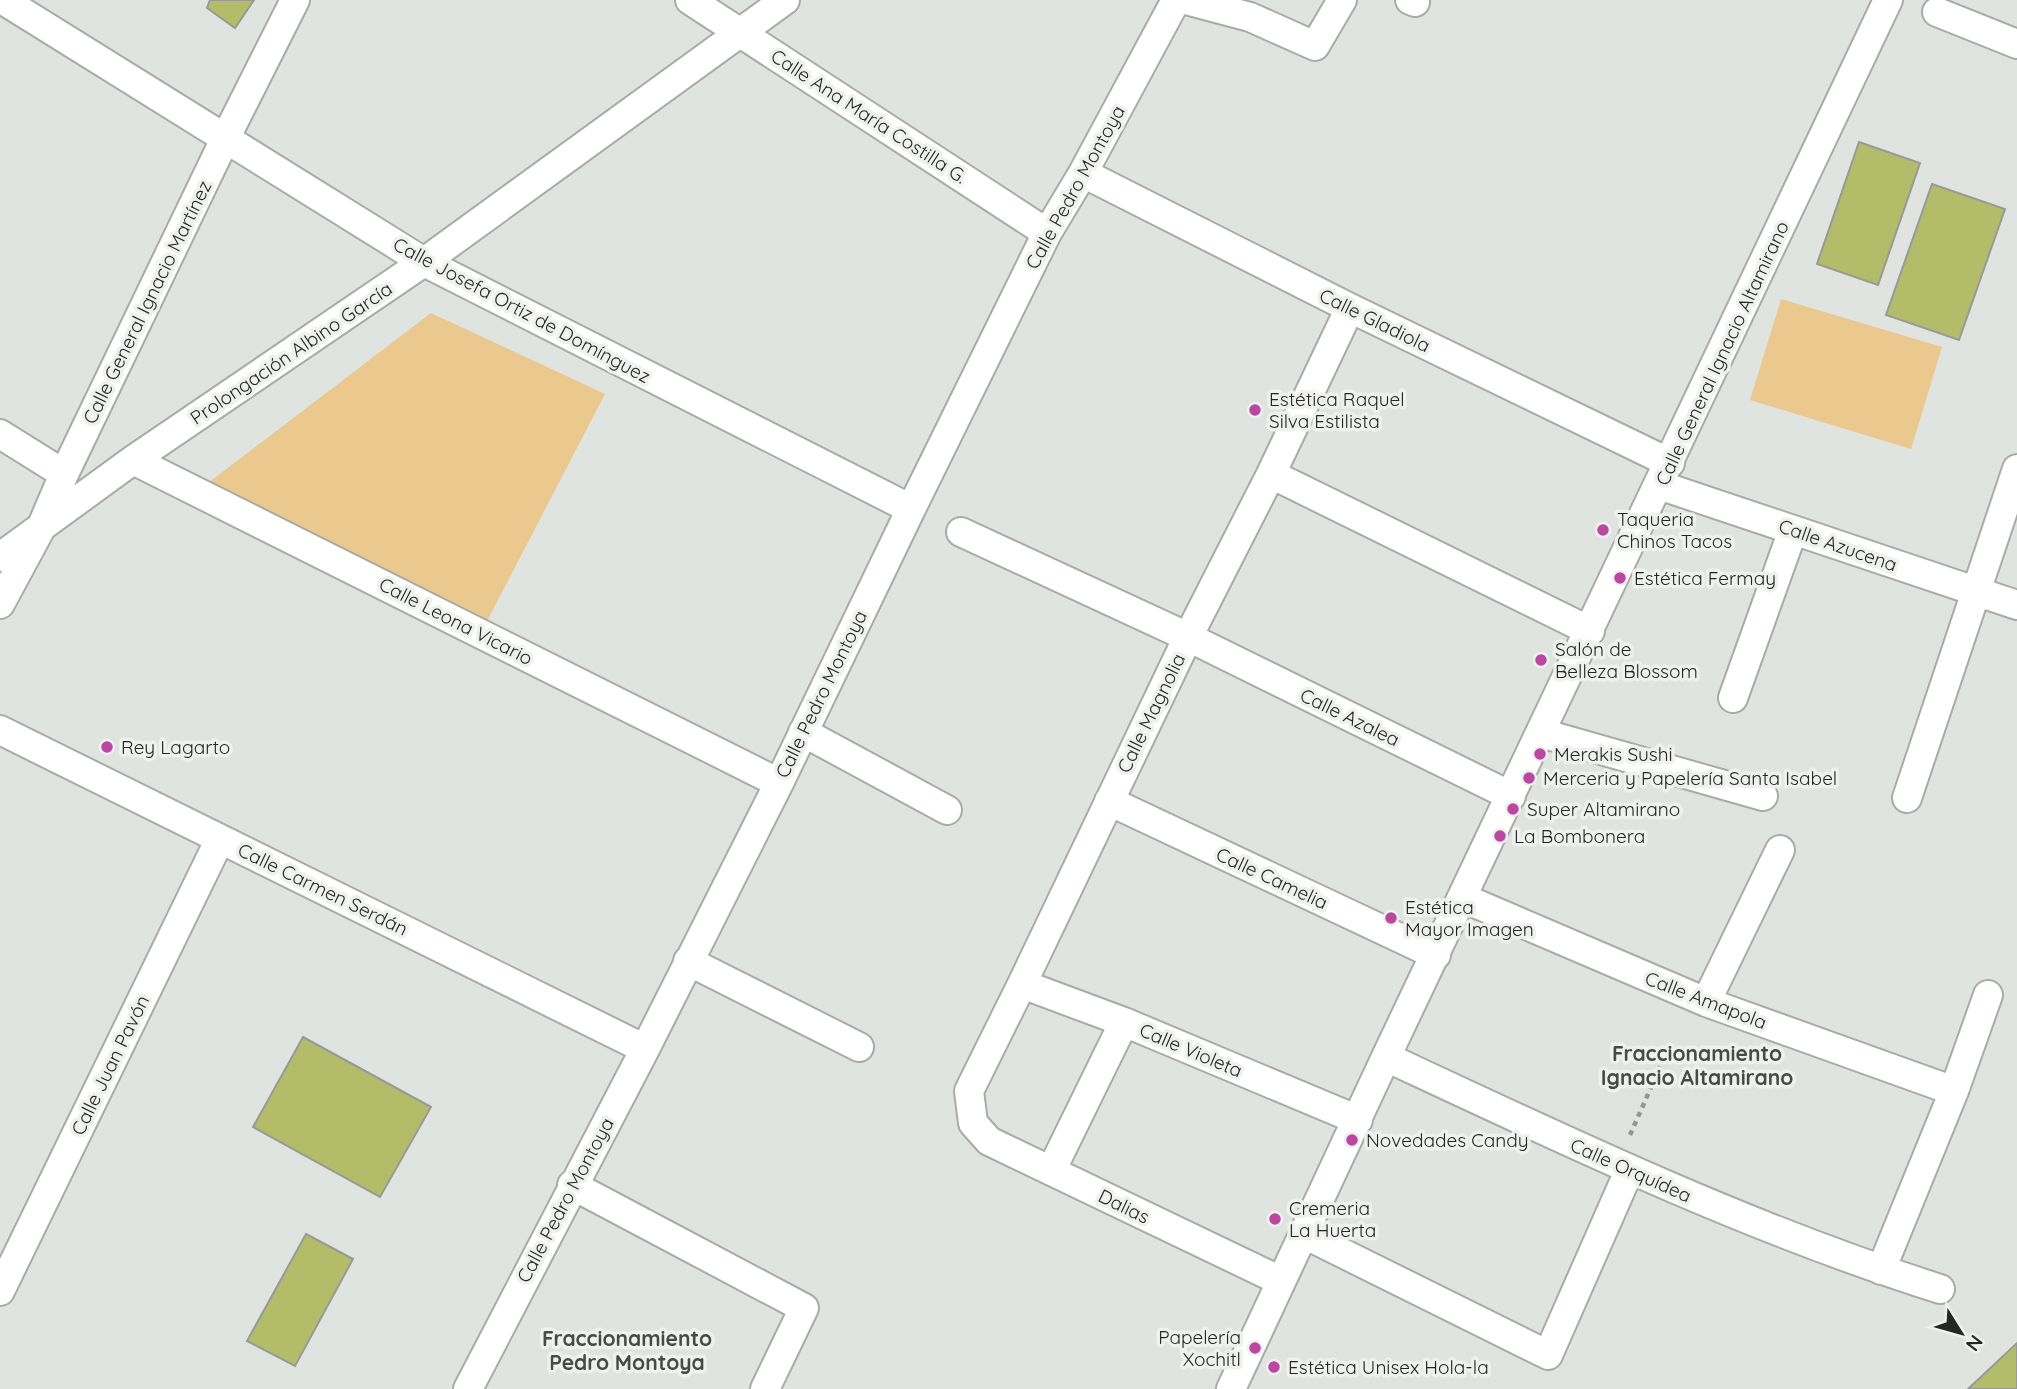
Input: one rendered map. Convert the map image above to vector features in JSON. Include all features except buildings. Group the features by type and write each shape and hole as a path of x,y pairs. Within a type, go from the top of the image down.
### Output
{"street":[{"name":"Calle Josefa Ortiz de Domínguez","path":"3,0 424,262 911,509"},
{"name":"Calle General Ignacio Martínez","path":"0,604 41,528 64,474 225,139 295,0"},
{"name":"Calle Ana María Costilla G.","path":"690,0 1047,233"},
{"name":"Prolongación Albino García","path":"0,557 133,460 424,262 785,0"},
{"name":"Calle Pedro Montoya","path":"468,1389 645,1049 779,783 1047,233 1083,173 1177,0"},
{"path":"1186,0 1257,8 1315,46 1342,0"},
{"name":"Calle General Ignacio Altamirano","path":"1231,1389 1888,0"},
{"path":"1937,12 2017,44"},
{"name":"Calle Gladiola","path":"1083,173 1350,308 1664,474"},
{"name":"Calle Magnolia","path":"973,1123 969,1091 1350,308"},
{"path":"0,434 64,474"},
{"name":"Calle Leona Vicario","path":"133,460 779,783"},
{"path":"1907,798 2017,468"},
{"path":"1271,474 1590,631"},
{"name":"Calle Azucena","path":"1664,474 1793,530 2017,604"},
{"path":"1733,698 1793,530"},
{"path":"961,532 1188,638"},
{"name":"Calle Azalea","path":"1188,638 1511,796"},
{"name":"Calle Carmen Serdán","path":"0,730 645,1049"},
{"path":"803,732 947,810"},
{"path":"1541,733 1763,796"},
{"name":"Calle Camelia","path":"1109,801 1436,955"},
{"name":"Calle Juan Pavón","path":"0,1292 220,839"},
{"path":"1706,1002 1780,850"},
{"name":"Calle Amapola","path":"1463,898 1706,1002 1954,1091"},
{"path":"688,961 859,1046"},
{"name":"Calle Violeta","path":"1022,984 1124,1022 1358,1120"},
{"path":"1881,1270 1954,1091 1989,995"},
{"path":"1051,1171 1124,1022"},
{"name":"Calle Orquídea","path":"1386,1057 1623,1168 1760,1226 1940,1289"},
{"name":"Dalias","path":"973,1123 989,1141 1281,1281"},
{"path":"1304,1234 1548,1355 1623,1168"},
{"path":"572,1185 804,1308 765,1389"}],"path":[{"path":"1623,1168 1667,1051"}],"shaded area":[{"path":"1781,299 1942,347 1911,449 1750,400"},
{"path":"431,313 605,394 486,623 208,483"}],"place":[{"name":"Estética Raquel Silva Estilista","path":"1255,410"},
{"name":"Taqueria Chinos Tacos","path":"1603,530"},
{"name":"Estética Fermay","path":"1620,578"},
{"name":"Salón de Belleza Blossom","path":"1541,660"},
{"name":"Rey Lagarto","path":"107,747"},
{"name":"Merakis Sushi","path":"1540,754"},
{"name":"Merceria y Papelería Santa Isabel","path":"1529,778"},
{"name":"Super Altamirano","path":"1513,809"},
{"name":"La Bombonera","path":"1500,836"},
{"name":"Estética Mayor Imagen","path":"1391,918"},
{"name":"Novedades Candy","path":"1352,1140"},
{"name":"Cremeria La Huerta","path":"1275,1219"},
{"name":"Papelería Xochitl","path":"1255,1348"},
{"name":"Estética Unisex Hola-la","path":"1274,1367"}],"district":[{"name":"Fraccionamiento Ignacio Altamirano","path":"1697,1065"},
{"name":"Fraccionamiento Pedro Montoya","path":"627,1350"}]}
